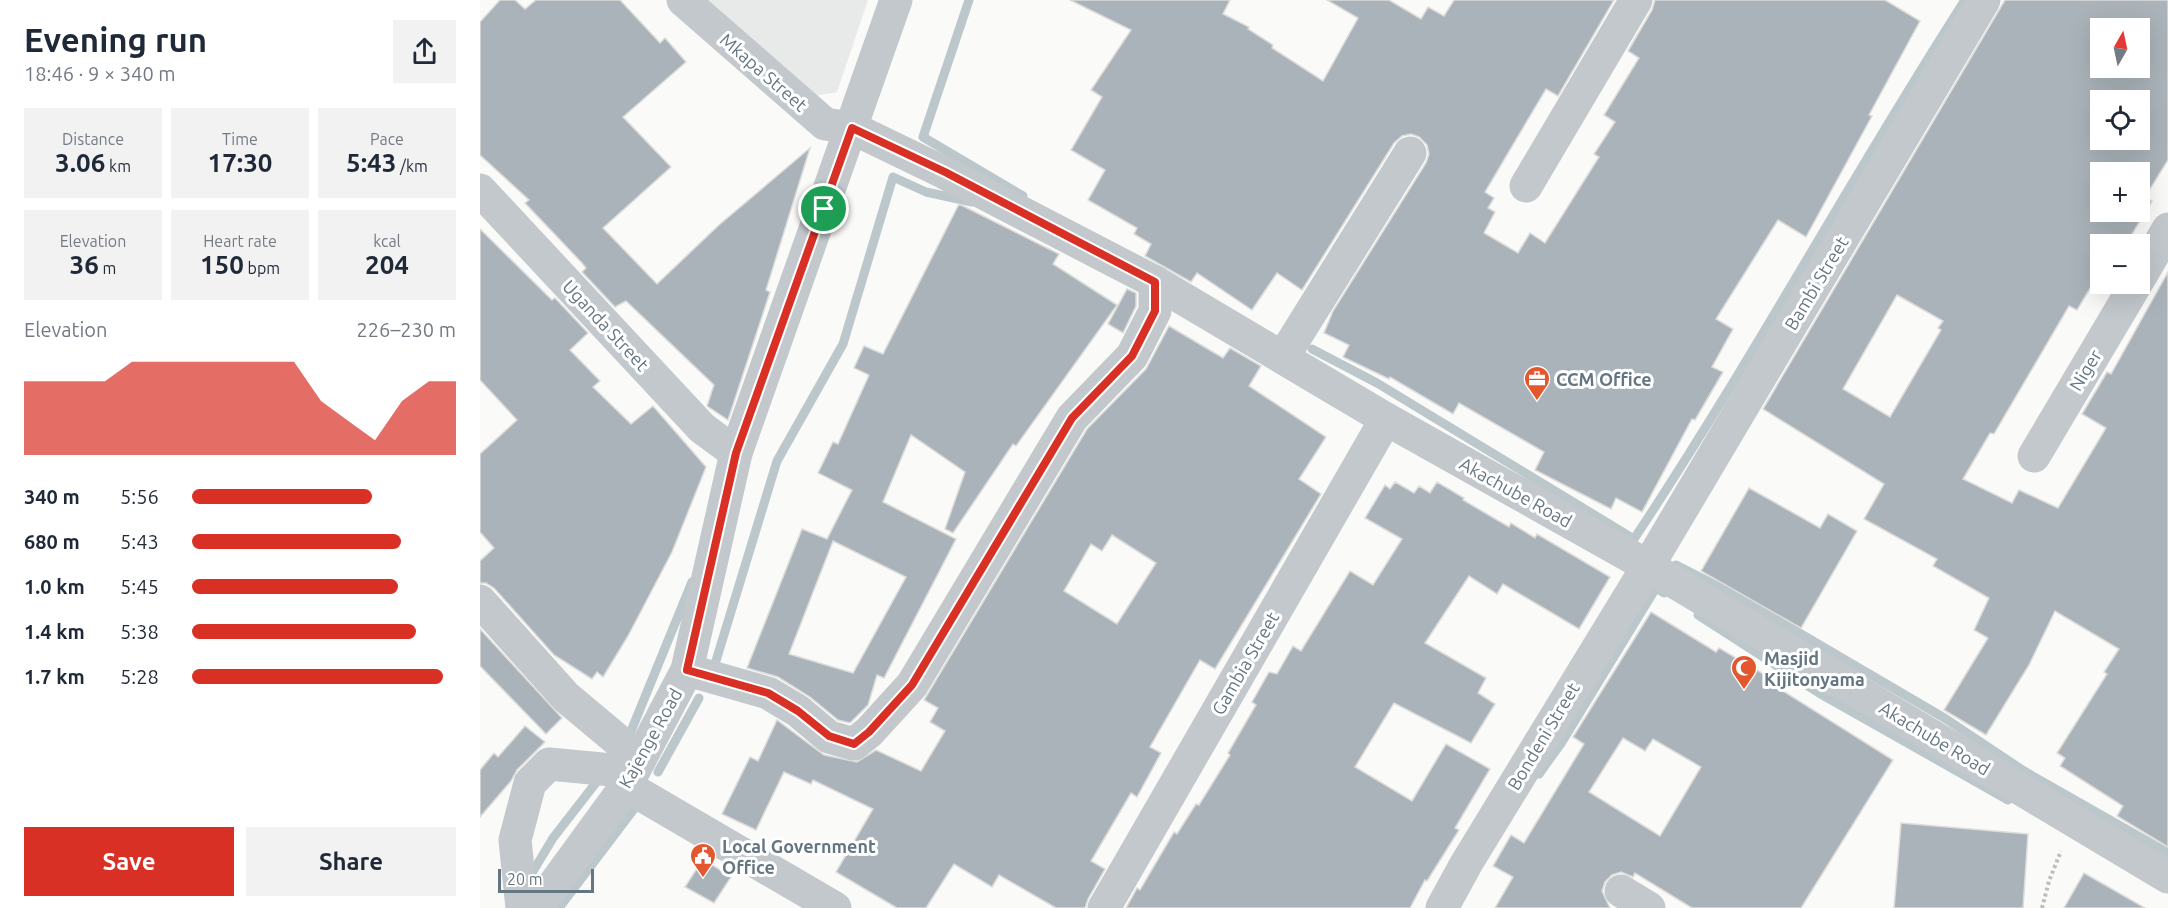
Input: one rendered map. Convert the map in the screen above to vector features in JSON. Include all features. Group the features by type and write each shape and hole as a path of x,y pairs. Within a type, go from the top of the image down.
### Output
{"street":[{"name":"Mkapa Street","path":"683,0 825,124 852,128"},
{"name":"Kajenge Road","path":"537,908 633,772 687,670 736,453 896,0"},
{"path":"1526,186 1636,0"},
{"name":"Bambi Street","path":"1646,565 1984,0"},
{"name":"Akachube Road","path":"852,128 945,172 1155,282 1386,419 1646,565 2168,877"},
{"path":"1283,357 1410,153"},
{"name":"Uganda Street","path":"480,190 702,428 736,453"},
{"path":"2150,260 2168,230"},
{"path":"687,670 768,693 798,711 829,736 854,744 869,732 912,685 1072,418 1132,356 1155,311 1155,282"},
{"name":"Niger","path":"2034,456 2130,294"},
{"name":"Gambia Street","path":"1104,908 1386,419"},
{"name":"Bondeni Street","path":"1442,908 1466,864 1646,565"},
{"path":"480,601 633,772 836,908"},
{"path":"522,908 515,840 530,783 549,764 633,772"},
{"path":"1621,891 1649,908"}],"path":[{"path":"2042,908 2072,819"}],"shaded area":[{"path":"670,0 868,0 837,92 780,102"}],"building":[{"path":"500,0 515,0 525,9 536,0 620,0 660,43 665,38 686,62 623,117 671,167 603,228 657,284 719,225 810,148 766,290 770,292 728,420 707,406 714,385 626,301 615,307 582,272 586,268 582,263 525,203 529,200 480,155 480,22"},
{"path":"1070,0 1230,0 1223,14 1249,27 1248,29 1273,45 1272,48 1323,81 1358,18 1327,0 1389,0 1421,19 1428,7 1444,16 1454,0 1614,0 1558,96 1546,89 1485,192 1494,198 1488,208 1495,212 1484,233 1518,253 1530,233 1545,243 1599,157 1594,154 1615,122 1604,115 1639,58 1628,51 1652,10 1655,0 1885,0 1920,21 1869,115 1872,116 1806,237 1778,220 1716,319 1733,329 1712,367 1723,372 1695,420 1692,419 1642,512 1616,498 1611,509 1535,470 1544,452 1459,403 1453,414 1390,377 1389,379 1343,357 1349,345 1324,333 1333,311 1426,163 1429,154 1427,145 1419,137 1411,134 1402,136 1394,143 1302,290 1277,273 1252,310 1197,273 1191,282 1145,256 1151,244 1134,234 1137,228 1088,200 1105,170 1071,150 1102,97 1091,90 1131,30"},
{"path":"2005,0 2168,0 2168,160 2150,189 2150,162 2090,162 2090,222 2139,222 2132,234 2090,234 2090,289 2077,310 2069,306 1994,434 1990,433 1963,479 2012,503 2019,490 2058,508 2106,428 2082,414 2107,372 2111,374 2168,272 2168,847 2117,816 2123,806 2060,766 2065,758 2057,753 2107,674 2104,672 2119,649 2055,611 2029,665 1986,735 1944,710 1988,638 1974,630 1989,598 1933,566 1937,559 1864,519 1884,484 1763,409","holes":["1897,295 1943,321 1938,328 1941,330 1890,417 1843,389"]},
{"path":"959,204 1059,254 1053,264 1117,305 1016,446 1013,444 953,533 945,529 965,472 911,435 883,502 956,539 884,678 877,675 868,705 850,723 838,720 810,697 778,677 747,668 802,529 827,539 852,490 818,473 833,442 838,444 869,375 854,368 864,346 883,354","holes":["833,541 906,577 853,673 789,654"]},
{"path":"480,229 552,300 555,298 588,333 570,350 600,381 593,387 631,424 653,406 706,467 672,552 628,636 603,677 597,672 592,679 554,655 494,588 486,583 480,583 480,561 494,548 480,532 480,454 517,420 480,380"},
{"path":"1127,289 1136,293 1136,306 1123,333 1108,324"},
{"path":"1169,326 1223,358 1230,348 1261,366 1249,386 1326,437 1299,479 1321,494 1215,669 1200,660 1150,747 1161,753 1137,797 1131,793 1091,861 1105,869 1085,908 1056,908 999,875 992,887 954,864 926,908 897,908 836,872 873,809 813,780 811,784 784,772 756,830 722,814 750,757 758,761 777,720 824,755 857,762 876,750 921,771 945,731 930,722 938,708 924,700 1087,429 1146,369","holes":["1112,535 1156,563 1117,624 1064,591 1091,544 1102,551"]},
{"path":"1395,482 1414,493 1419,486 1430,493 1437,482 1509,527 1511,523 1535,538 1537,534 1610,577 1579,629 1503,584 1497,594 1469,576 1425,643 1486,678 1478,693 1495,704 1471,743 1394,703 1355,767 1412,801 1446,744 1490,769 1455,828 1459,830 1427,881 1425,880 1410,908 1126,908 1137,888 1140,890 1174,832 1177,834 1196,804 1199,805 1230,755 1228,753 1256,705 1252,702 1269,672 1277,674 1293,646 1301,651 1350,571 1373,585 1402,539 1365,518 1385,485 1390,489"},
{"path":"1749,488 1820,528 1828,514 1857,531 1801,628 1701,571"},
{"path":"1651,612 1716,652 1719,648 1774,680 1772,684 1893,760 1801,908 1692,908 1635,873 1633,877 1621,872 1612,875 1605,882 1602,891 1610,908 1495,908 1513,877 1493,866 1511,835 1524,843 1584,744 1573,737","holes":["1623,738 1645,751 1653,739 1701,767 1660,836 1589,792"]},
{"path":"480,629 562,718 546,734 480,666"},
{"path":"525,726 545,742 517,770 511,781 480,817 480,770 494,753 498,757"},
{"path":"1901,823 2028,834 2023,908 1894,908"},
{"path":"703,859 731,877 714,903 685,887"},
{"path":"2084,873 2145,908 2064,908"}],"waterway":[{"path":"969,0 923,137 1023,196"},
{"path":"1627,546 1634,539 1677,473 1965,0"},
{"path":"715,664 777,461 843,344 893,177 926,192 972,202"},
{"path":"1312,349 1377,383 1634,539"},
{"path":"1676,565 1733,594 1946,719 2024,771 2168,853"},
{"path":"629,736 692,582"},
{"path":"1539,774 1562,742 1656,588 1664,593"},
{"path":"1698,615 1819,693 2008,800"},
{"path":"658,772 699,698"},
{"path":"529,878 553,838 602,775"},
{"path":"559,908 637,805"}],"place":[{"name":"CCM Office","path":"1537,402"},
{"name":"Masjid Kijitonyama","path":"1744,691"},
{"name":"Local Government Office","path":"703,879"}],"route":[{"path":"852,128 945,172 1155,282 1155,311 1132,356 1072,418 912,685 869,732 854,744 829,736 798,711 768,693 687,670 736,453 824,209 852,128"}]}
